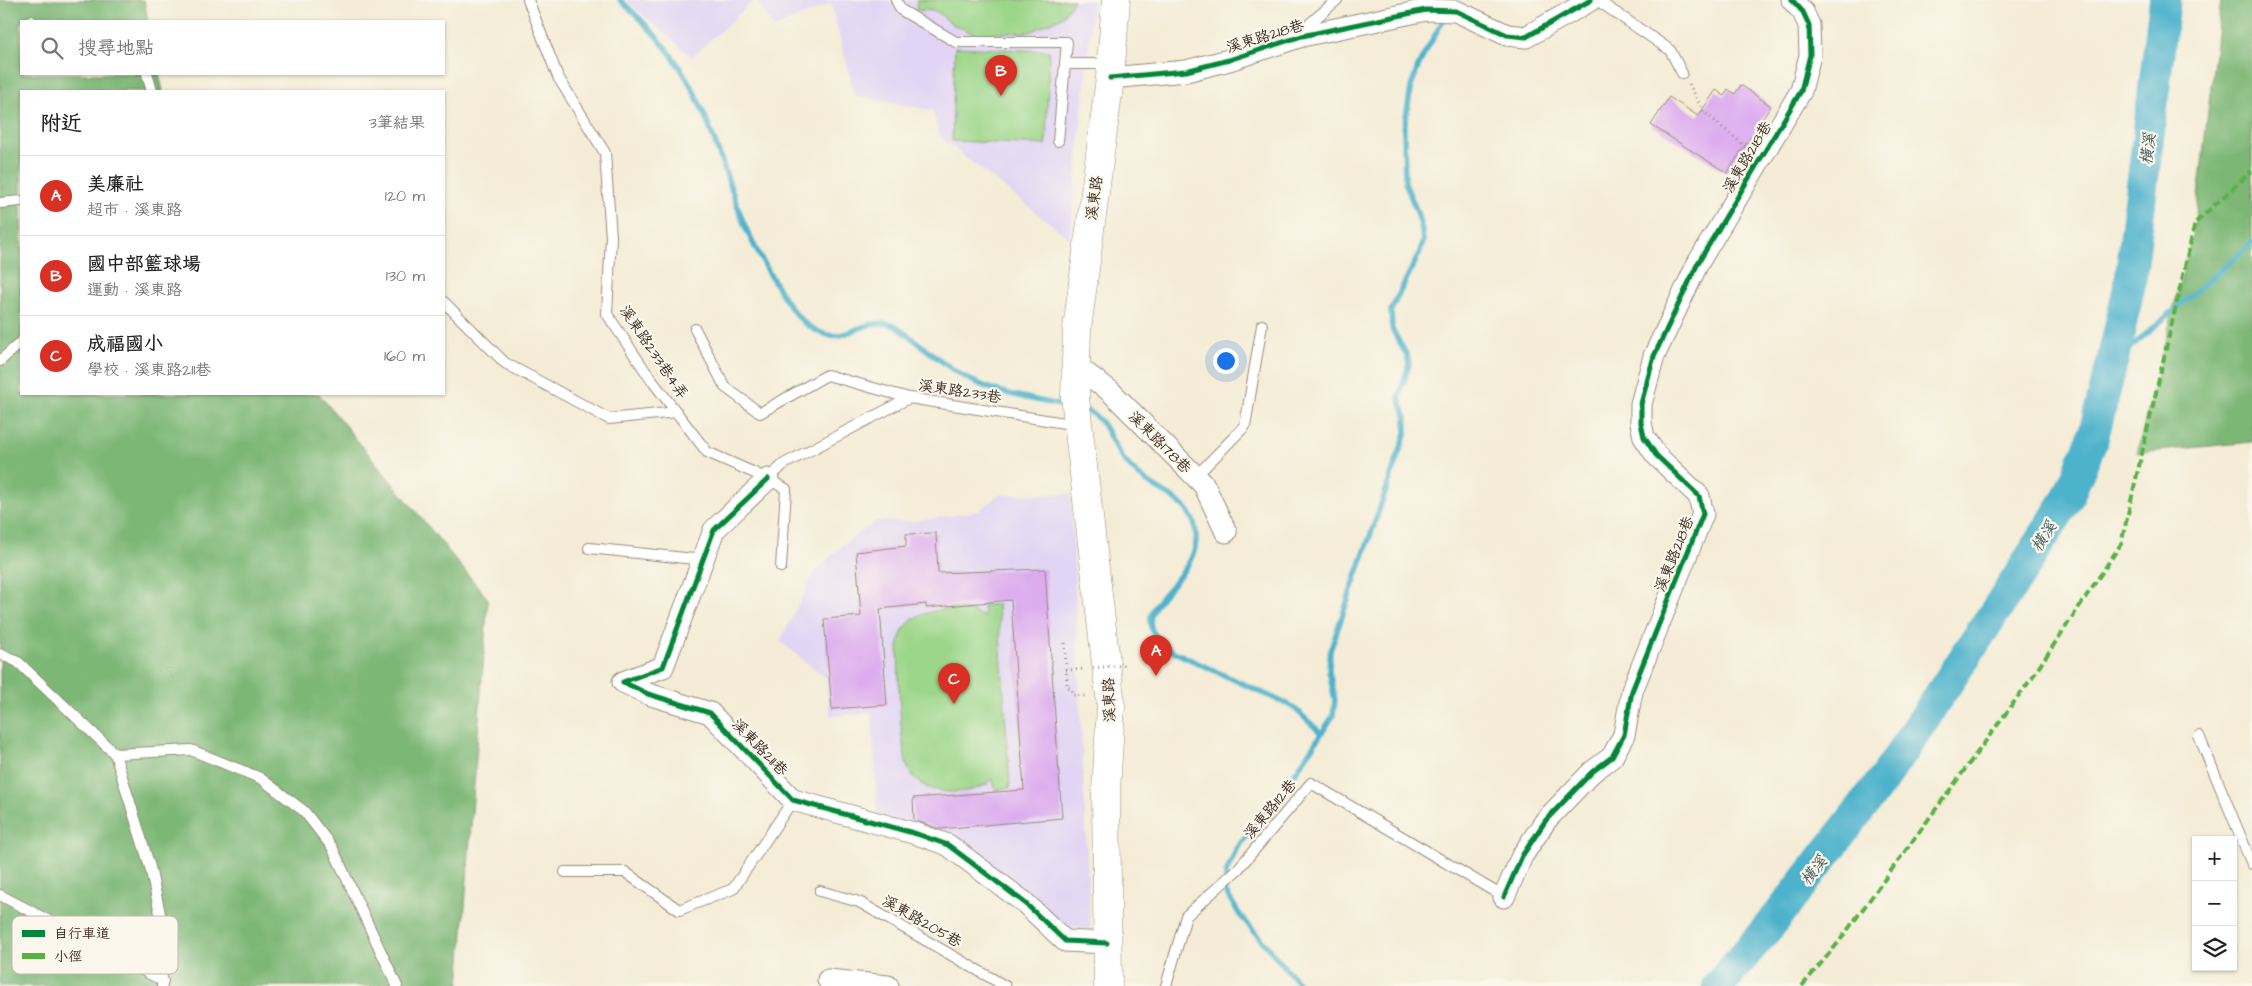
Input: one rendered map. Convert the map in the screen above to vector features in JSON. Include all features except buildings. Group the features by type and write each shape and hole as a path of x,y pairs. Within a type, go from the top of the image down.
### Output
{"main road":[{"name":"溪東路","path":"1108,986 1106,791 1111,706 1077,412 1076,366 1077,330 1110,71 1116,0"}],"street":[{"name":"溪東路218巷","path":"1110,71 1186,71 1229,60 1292,40 1409,14 1450,11 1507,35 1526,37 1591,0"},
{"name":"溪東路218巷","path":"1504,897 1522,856 1546,820 1592,772 1612,757 1624,735 1632,691 1704,514 1699,496 1656,455 1644,437 1641,423 1642,404 1654,356 1694,271 1801,91 1810,55 1809,25 1803,12 1792,0"},
{"name":"溪東路178巷","path":"1076,366 1110,391 1204,485 1226,532"},
{"name":"溪東路211巷","path":"768,479 714,530 663,667 623,682 648,694 710,713 793,800"},
{"path":"793,800 917,834 948,845 1025,903 1065,941 1107,943"},
{"path":"828,980 888,986"}],"lane":[{"name":"溪東路233巷4弄","path":"528,0 558,77 605,153 611,237 607,314 650,378 707,452 786,489 781,567"},
{"path":"896,0 901,10 956,42 1067,42 1058,142"},
{"path":"1292,40 1337,0"},
{"path":"1597,0 1670,50 1682,73"},
{"path":"1065,64 1110,71"},
{"path":"147,75 152,90"},
{"path":"0,202 20,202"},
{"path":"445,303 505,364 609,419 677,412"},
{"path":"1195,477 1246,426 1262,325"},
{"path":"695,329 725,387 760,413 827,375 909,398"},
{"path":"0,361 20,343"},
{"name":"溪東路233巷","path":"768,479 784,464 909,398 1077,412"},
{"path":"589,548 704,560"},
{"path":"0,654 18,662 115,754 150,867 161,916"},
{"path":"2199,736 2252,864"},
{"path":"115,754 191,750 260,778 304,811 332,847 397,986"},
{"name":"溪東路112巷","path":"1166,986 1186,916 1238,869 1311,783 1504,897"},
{"path":"566,872 625,872 679,910 733,889 793,800"},
{"name":"溪東路205巷","path":"820,890 858,902 1005,986"},
{"path":"0,895 38,916"},
{"path":"145,974 163,984"}],"path":[{"path":"1682,73 1704,112 1761,158"},
{"path":"1064,643 1068,670 1067,686 1072,690 1073,695 1080,696"},
{"path":"1068,670 1126,665"}],"shaded area":[{"path":"626,0 754,0 692,57"},
{"path":"756,0 1093,0 1070,239 941,138 932,110 855,96 831,3 775,28"},
{"path":"1071,494 1090,929 1058,924 877,814 872,713 830,716 826,678 780,641 814,573 845,543 877,521 910,522 979,511 998,495"}],"green space":[{"path":"0,0 144,0 148,20 20,20 20,75 159,75 163,90 20,90 20,395 320,395 488,599 459,986 0,986"},
{"path":"917,0 1074,0 1062,17 1030,32 975,34 952,24 936,11 916,10"},
{"path":"2221,0 2252,0 2252,442 2137,453 2195,223"},
{"path":"955,47 1049,51 1046,145 952,141"},
{"path":"983,605 998,605 1010,788 995,789 993,779 984,786 967,791 938,791 918,781 910,772 906,763 900,712 898,647 900,638 907,625 920,616 937,610 954,609 972,611 984,618"}],"waterway":[{"path":"620,0 642,21 672,55 688,80 709,126 748,233 789,306 807,325 832,336 848,333 873,324 893,325 958,373 971,380 998,391 1068,407"},
{"name":"橫溪","path":"1718,986 1777,917 1885,777 2016,580 2067,499 2092,441 2130,283 2165,0"},
{"path":"1301,986 1240,915 1225,891 1226,873 1236,850 1292,778 1333,716 1335,700 1329,671 1330,651 1406,433 1406,418 1399,397 1409,364 1407,356 1392,329 1391,310 1423,242 1417,212 1405,183 1404,129 1411,87 1419,64 1446,15"},
{"path":"2112,363 2252,242"},
{"path":"1084,410 1098,418 1119,454 1131,468 1146,481 1180,503 1191,515 1194,523 1196,544 1189,562 1155,607 1150,620 1155,635 1172,651 1293,707 1321,733"}],"marked path":[{"path":"1802,986 1838,943 2031,679 2121,544 2195,223 2252,171"}],"cycle path":[{"path":"1110,78 1186,71 1229,60 1302,36 1426,10 1456,11 1507,35 1526,37 1591,0"},
{"path":"1504,897 1522,856 1546,820 1592,772 1612,757 1624,735 1632,691 1703,514 1699,496 1656,455 1644,437 1641,423 1641,404 1654,356 1698,263 1801,91 1810,55 1809,25 1803,12 1792,0"},
{"path":"768,479 714,530 663,667 623,682 648,694 710,713 793,800 917,834 948,845 1025,903 1065,941 1107,943"}],"place":[{"name":"國中部籃球場","path":"1001,96"},
{"name":"美廉社","path":"1156,676"},
{"name":"成福國小","path":"954,704"}]}
